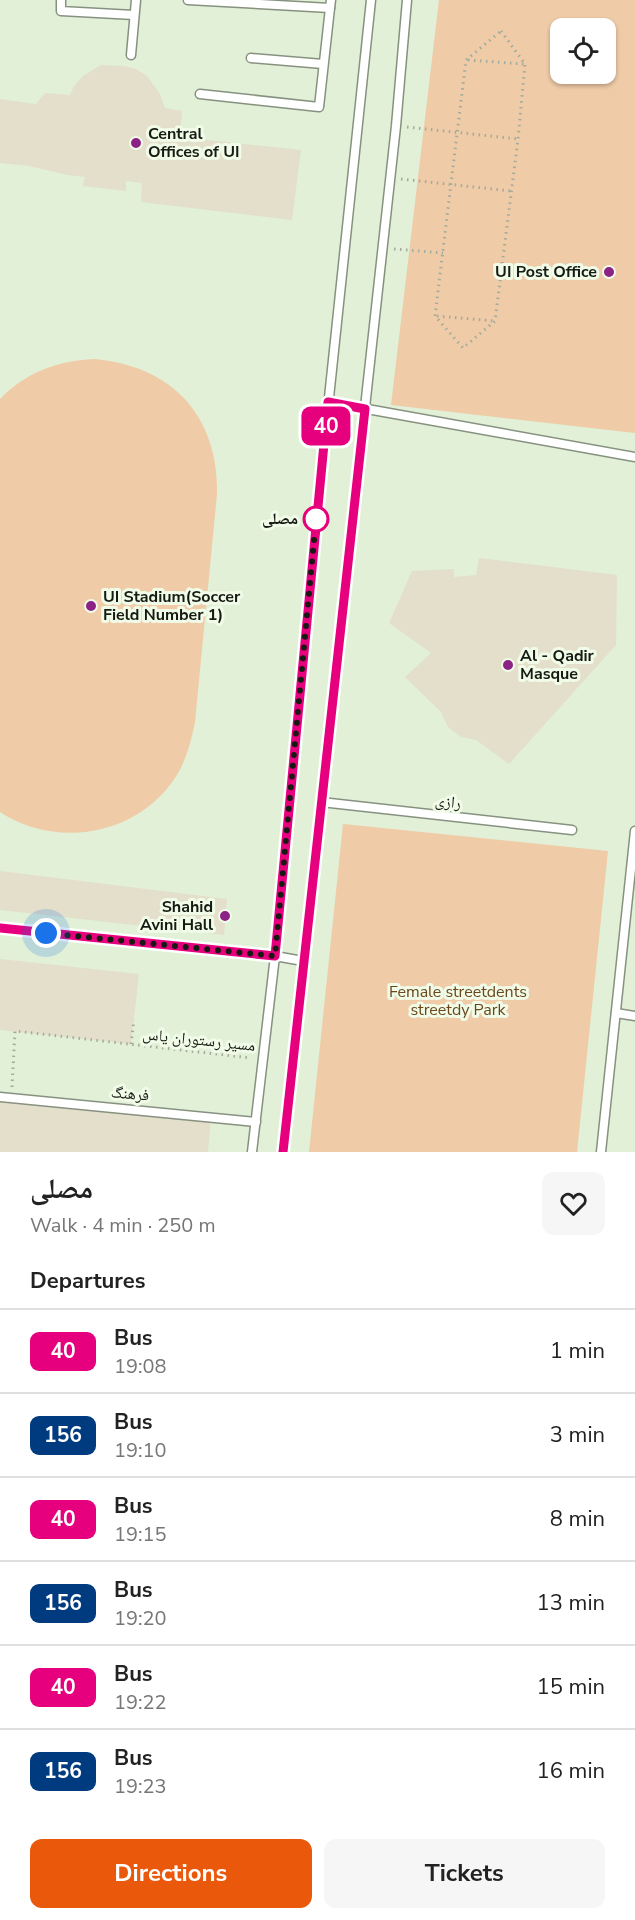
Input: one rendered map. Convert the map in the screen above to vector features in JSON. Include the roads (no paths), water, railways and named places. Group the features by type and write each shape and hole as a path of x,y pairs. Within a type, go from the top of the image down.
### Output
{"lane":[{"path":"61,0 61,11 134,15"},
{"path":"131,55 136,0"},
{"path":"188,0 330,4 319,107 200,94"},
{"path":"252,1152 275,956 328,402 371,0"},
{"path":"283,1152 391,178 406,0"},
{"path":"251,58 323,64"},
{"path":"328,402 635,457"},
{"name":"رازی","path":"321,802 572,830"},
{"path":"601,1152 635,831"},
{"path":"0,928 275,956 303,961"},
{"path":"616,1014 635,1016"},
{"name":"فرهنگ","path":"0,1097 256,1122"}],"place":[{"name":"Central Offices of UI","path":"136,143"},
{"name":"UI Post Office","path":"609,272"},
{"name":"مصلی","path":"316,519"},
{"name":"UI Stadium(Soccer Field Number 1)","path":"91,606"},
{"name":"Al - Qadir Masque","path":"508,665"},
{"name":"Shahid Avini Hall","path":"225,916"}],"park label":[{"name":"Female streetdents streetdy Park","path":"458,1001"}]}
